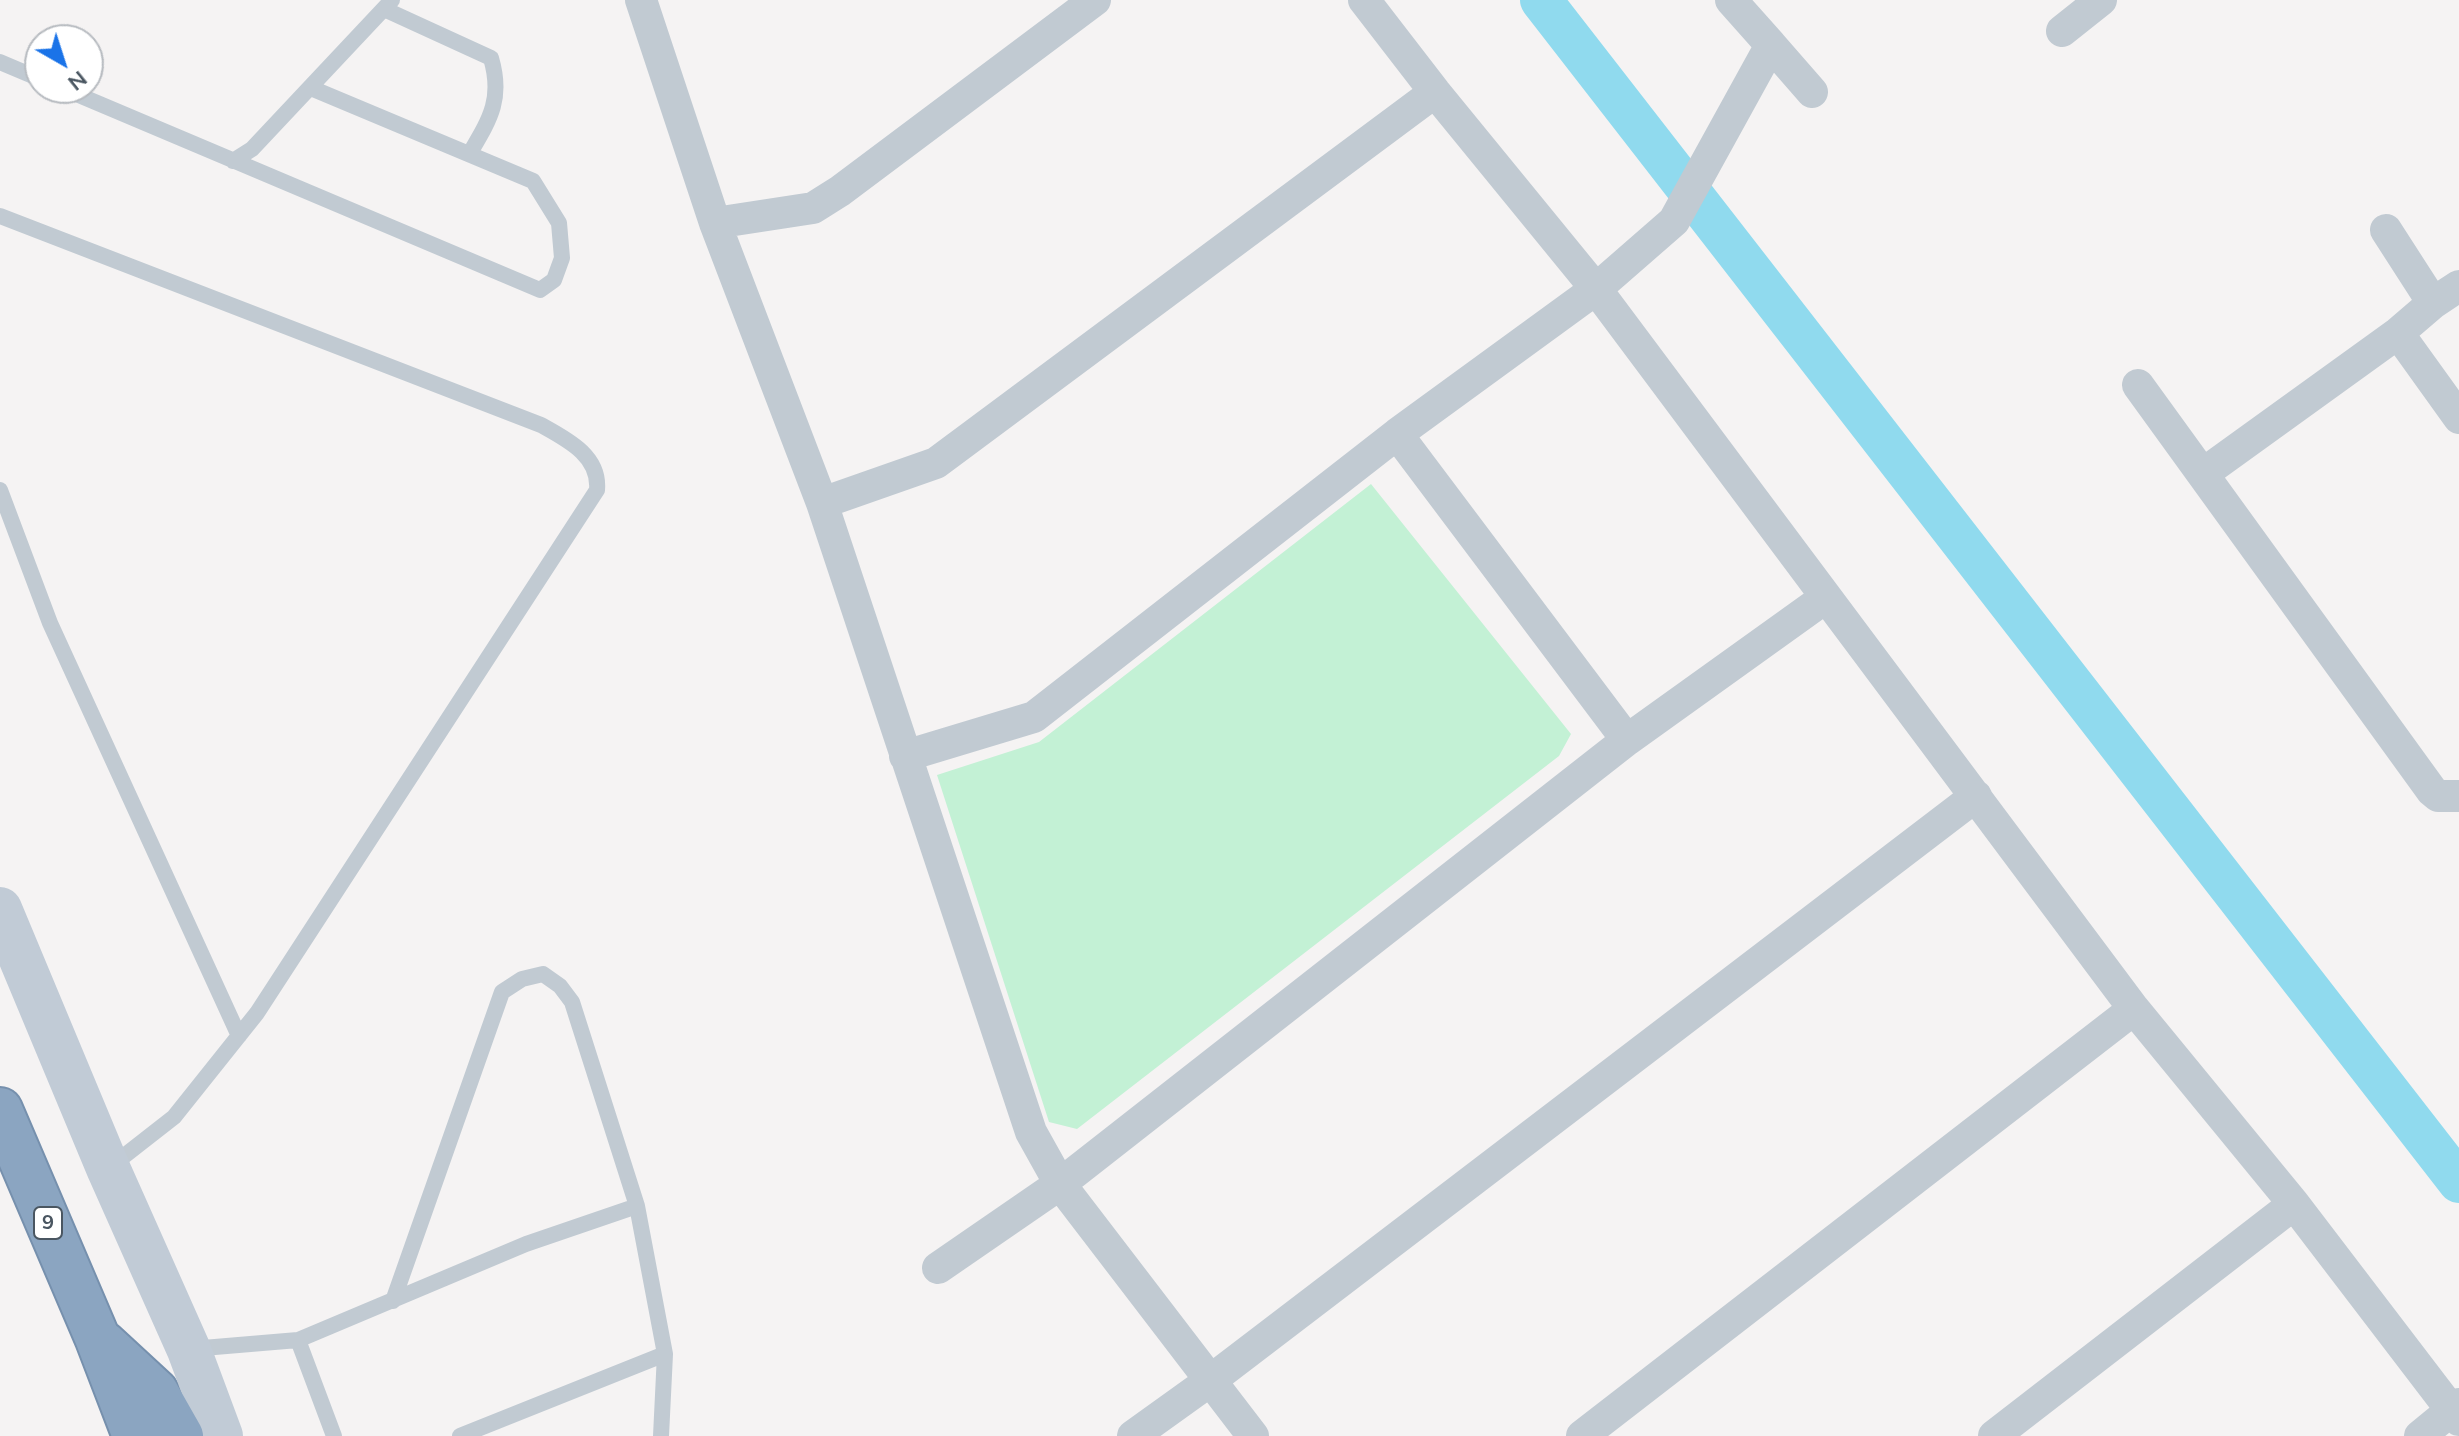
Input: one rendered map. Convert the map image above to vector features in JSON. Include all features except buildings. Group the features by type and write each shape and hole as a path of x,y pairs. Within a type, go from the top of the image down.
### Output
{"highway":[{"name":"9","path":"0,1110 97,1337 135,1436"},
{"path":"97,1337 156,1392 181,1436"}],"main road":[{"path":"0,909 108,1168 189,1350 221,1436"}],"street":[{"path":"641,0 715,223 822,503 1031,1132 1060,1184 1253,1436"},
{"path":"715,223 813,208 1095,0"},
{"path":"1364,0 1596,289 2134,1009 2294,1204 2457,1412 2420,1436"},
{"path":"1731,0 1812,92"},
{"path":"2062,31 2101,0"},
{"path":"905,756 1034,717 1397,434 1596,289 1674,221 1771,45"},
{"path":"822,503 936,463 1435,92"},
{"path":"2386,230 2433,303"},
{"path":"2204,473 2459,286"},
{"path":"2398,333 2459,418"},
{"path":"2138,385 2432,791 2438,796 2459,796"},
{"path":"1397,434 1627,740"},
{"path":"938,1268 1060,1184 1627,740 1825,598"},
{"path":"1133,1436 1211,1380 1976,796"},
{"path":"1582,1436 2134,1009"},
{"path":"1994,1436 2294,1204"}],"lane":[{"path":"233,161 252,149 388,4 491,58 497,77 492,116 470,153"},
{"path":"0,62 24,72"},
{"path":"99,104 540,290 554,280 562,258 559,223 533,181 311,88"},
{"path":"0,216 541,425 571,442 589,459 598,475 597,490 265,1000 174,1117 108,1168"},
{"path":"0,490 50,623 239,1036"},
{"path":"393,1301 502,992 522,979 543,974 560,986 572,1002 637,1206 665,1354 661,1436"},
{"path":"189,1350 298,1340 526,1244 637,1206"},
{"path":"298,1340 334,1436"},
{"path":"460,1436 665,1354"}],"green space":[{"path":"1371,484 1571,734 1559,756 1077,1129 1049,1122 937,775 1039,742"}],"waterway":[{"path":"1541,0 2459,1182"}]}
